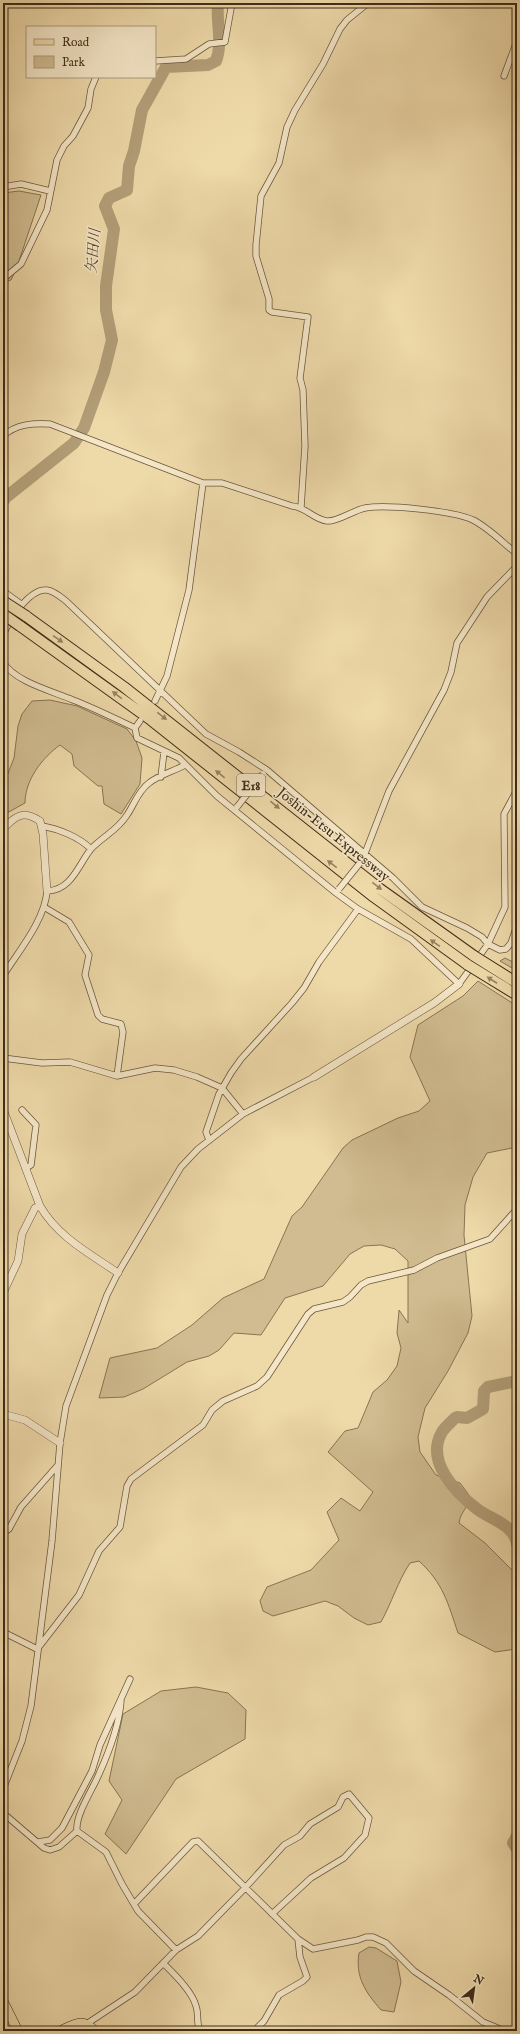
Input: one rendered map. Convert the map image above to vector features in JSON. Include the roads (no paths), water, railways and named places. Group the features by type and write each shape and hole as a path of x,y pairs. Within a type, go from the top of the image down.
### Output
{"highway":[{"name":"Joshin-Etsu Expressway","path":"3,601 124,687 380,889 474,956 517,983"},
{"name":"Joshin-Etsu Expressway","path":"3,614 145,716 385,906 468,965 517,995"}],"main road":[{"path":"3,2001 18,2031"},
{"path":"60,2031 76,2024 88,2024 95,2031"}],"street":[{"path":"156,61 186,59 209,44 225,42 232,3"},
{"path":"301,507 305,446 303,390 300,378 308,317 272,312 269,310 269,299 261,277 256,250 261,196 278,163 287,127 295,110 323,64 340,29 368,3"},
{"path":"504,76 517,41"},
{"path":"3,279 21,264 47,210 57,160 64,146 73,136 88,108 91,89 96,78"},
{"path":"3,187 21,184 50,191"},
{"path":"3,436 22,425 34,423 50,424 203,483 222,483 292,506 301,507 316,517 328,521 365,508 414,508 464,517 475,521 517,554"},
{"path":"155,701 167,676 189,590 203,483"},
{"path":"338,891 365,855 389,791 444,690 451,672 458,643 487,597 517,566"},
{"path":"3,635 21,604 37,592 46,590 60,596 206,734 239,752 265,772 394,878 422,907 467,928 482,937 488,944 500,950 506,949 514,937 517,925"},
{"path":"3,592 21,604"},
{"path":"3,662 14,673 36,686 74,700 135,728"},
{"path":"140,721 135,728 137,738 179,758 236,809 338,891 358,909 411,939 459,984"},
{"path":"161,777 164,752"},
{"path":"47,891 55,891 77,873 91,849 120,824 139,794 149,783 185,764"},
{"path":"236,809 265,772"},
{"path":"3,1789 27,1726 31,1706 37,1649 52,1541 60,1443 66,1406 107,1295 118,1273 181,1167 209,1140 243,1114 314,1077 434,1003 459,984 488,944 505,907 504,814 515,798 517,790"},
{"path":"3,976 44,907 47,891 42,826 40,821 31,815 22,815 14,818 5,827"},
{"path":"42,826 55,828 85,843 91,849"},
{"path":"44,907 69,922 89,955 86,975 98,1015 102,1019 121,1024 123,1032 117,1076"},
{"path":"209,1140 206,1132 222,1088 241,1059 276,1023 304,988 319,962 358,909"},
{"path":"3,1058 42,1063 70,1062 117,1076 155,1068 192,1076 222,1088 243,1114"},
{"path":"3,1109 40,1206 52,1224 61,1233 118,1273"},
{"path":"22,1110 36,1125 31,1165 26,1168"},
{"path":"3,1293 18,1261 22,1234 35,1208 40,1206"},
{"path":"37,1649 79,1596 99,1551 120,1527 127,1486 131,1479 203,1425 212,1410 223,1402 257,1386 267,1377 308,1314 314,1309 343,1302 361,1285 368,1281 414,1270 437,1258 490,1239 517,1209"},
{"path":"3,1414 25,1420 60,1443"},
{"path":"3,1533 9,1529 21,1507 58,1465"},
{"path":"3,1632 37,1649"},
{"path":"38,1842 50,1840 62,1828 92,1771 100,1745 130,1679"},
{"path":"121,1701 120,1711 109,1751 86,1800 77,1826 78,1831 106,1852 138,1911 176,1950"},
{"path":"88,2024 135,1992 176,1950 198,1936 284,1845 300,1836 310,1824 338,1807 343,1797 349,1794 369,1818 365,1835 344,1858 311,1878 272,1914"},
{"path":"3,1812 44,1848 50,1850 59,1847 78,1831"},
{"path":"134,1904 193,1842 198,1841 272,1914 298,1938 313,1949 366,1937 373,1937 386,1943 414,1971 449,1995 483,2022 505,2031"},
{"path":"254,2031 264,2022 279,1995 307,1977 300,1957 298,1938"},
{"path":"163,1963 182,1983 196,2006 197,2025 200,2031"},
{"path":"512,2031 517,2028"}],"waterway":[{"name":"矢田川","path":"3,502 5,498 74,443 84,428 104,372 112,340 106,310 106,286 114,229 105,206 109,198 127,190 129,166 134,151 142,110 166,67 208,65 216,61 219,47 218,3"},
{"path":"517,1381 488,1387 484,1391 483,1409 467,1418 457,1417 446,1426 438,1443 437,1454 440,1465 452,1485 468,1502 482,1513 507,1527 515,1537 517,1544"},
{"path":"517,1836 513,1843 517,1849"}]}
